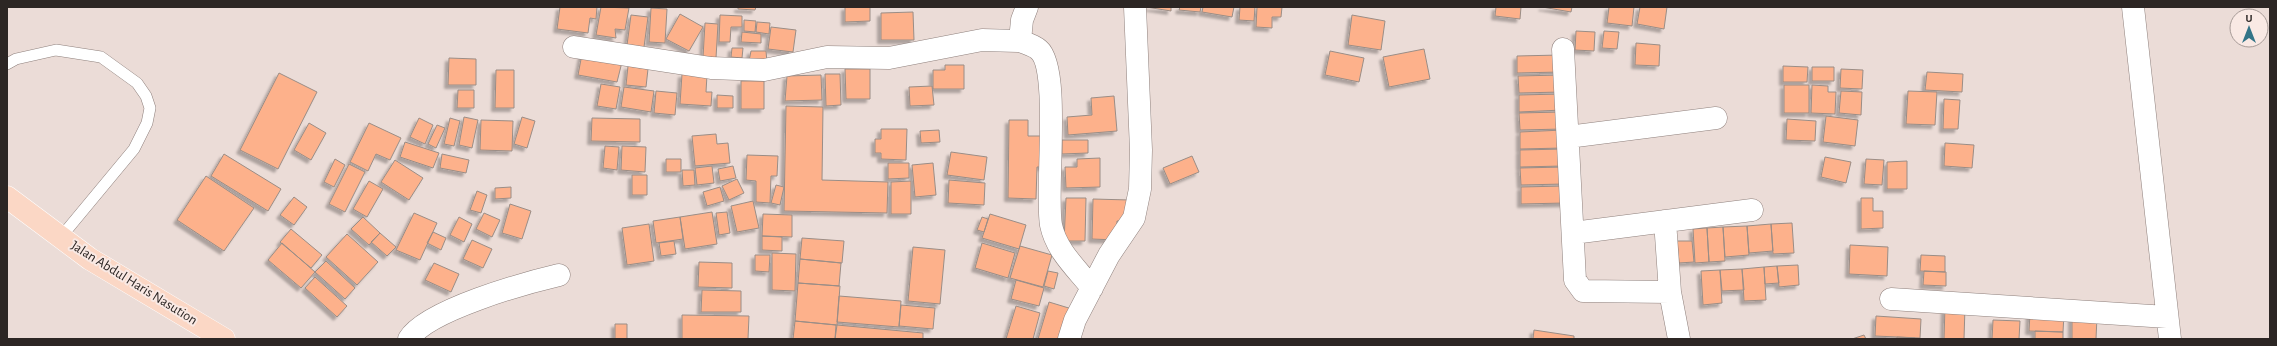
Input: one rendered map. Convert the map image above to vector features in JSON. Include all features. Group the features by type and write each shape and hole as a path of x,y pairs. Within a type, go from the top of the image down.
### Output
{"main road":[{"name":"Jalan Abdul Haris Nasution","path":"7,197 90,259 224,339"}],"street":[{"path":"1020,41 1022,20 1027,7"},
{"path":"1069,339 1075,320 1109,255 1134,218 1140,189 1141,150 1135,7"},
{"path":"2133,7 2170,339"},
{"path":"574,47 711,68 764,70 827,57 889,58 982,40 1020,41 1040,50 1047,65 1052,130 1051,224 1059,248 1092,288"},
{"path":"1563,49 1575,280 1583,291 1670,292"},
{"path":"1568,137 1716,118"},
{"path":"1573,233 1752,210"},
{"path":"1665,221 1670,292 1679,339"},
{"path":"409,339 413,333 441,316 515,286 559,275"},
{"path":"1891,298 2167,318"}],"lane":[{"path":"7,64 16,59 56,50 101,57 138,83 146,96 150,108 147,123 134,149 61,237"}],"building":[{"path":"560,7 597,7 596,19 590,18 588,33 557,29"},
{"path":"601,7 629,8 625,30 615,29 616,38 596,35"},
{"path":"738,7 756,7 755,10 738,9"},
{"path":"845,7 870,7 870,21 845,22"},
{"path":"1146,7 1171,7 1171,11"},
{"path":"1180,7 1201,7 1200,12 1179,10"},
{"path":"1203,7 1234,7 1232,17 1202,12"},
{"path":"1240,7 1255,7 1254,21 1239,20"},
{"path":"1257,7 1282,7 1281,17 1272,17 1272,28 1256,27"},
{"path":"1496,7 1521,7 1520,19 1495,16"},
{"path":"1542,7 1572,7 1571,12"},
{"path":"1609,7 1634,7 1632,26 1607,23"},
{"path":"1640,7 1667,7 1664,29 1637,24"},
{"path":"651,8 667,9 665,43 649,42"},
{"path":"913,12 914,40 881,40 881,13"},
{"path":"680,14 703,27 689,51 666,39"},
{"path":"631,15 648,17 644,47 627,45"},
{"path":"720,15 742,16 742,27 731,27 730,42 719,42"},
{"path":"1352,15 1385,21 1381,50 1348,45"},
{"path":"744,20 756,21 755,32 744,31"},
{"path":"757,22 770,23 769,34 756,32"},
{"path":"705,23 718,24 716,58 703,57"},
{"path":"771,27 796,30 793,52 768,49"},
{"path":"1576,31 1595,32 1594,51 1575,50"},
{"path":"1604,31 1619,32 1617,49 1602,48"},
{"path":"742,32 761,34 761,43 741,42"},
{"path":"1636,43 1660,45 1659,66 1635,65"},
{"path":"732,48 743,48 742,58 731,57"},
{"path":"1424,49 1430,79 1389,87 1383,57"},
{"path":"751,51 766,51 767,62 749,61"},
{"path":"1330,51 1364,58 1359,82 1325,75"},
{"path":"582,54 622,62 617,82 578,75"},
{"path":"1560,55 1561,72 1517,73 1517,56"},
{"path":"449,58 476,59 476,85 448,85"},
{"path":"945,65 964,65 964,89 933,89 933,70 945,70"},
{"path":"628,66 648,69 646,87 626,85"},
{"path":"1783,66 1808,67 1807,82 1783,82"},
{"path":"1812,67 1834,67 1834,81 1812,81"},
{"path":"845,69 870,69 870,99 846,99"},
{"path":"1841,69 1863,70 1862,89 1840,88"},
{"path":"496,70 514,70 514,108 495,108"},
{"path":"1927,72 1963,74 1962,92 1925,90"},
{"path":"279,73 317,92 278,169 240,150"},
{"path":"682,74 707,75 706,92 712,92 711,106 680,104"},
{"path":"825,74 840,74 841,105 826,106"},
{"path":"821,75 822,100 785,101 787,76"},
{"path":"1561,75 1562,92 1519,93 1518,76"},
{"path":"741,81 764,81 764,109 741,109"},
{"path":"601,84 620,87 616,109 597,106"},
{"path":"1784,85 1809,85 1809,113 1784,113"},
{"path":"1812,85 1828,86 1828,92 1836,92 1835,114 1811,113"},
{"path":"932,86 934,105 910,106 909,87"},
{"path":"624,87 654,91 651,112 621,107"},
{"path":"458,90 474,90 474,108 457,108"},
{"path":"656,91 677,93 675,115 654,113"},
{"path":"1841,91 1862,92 1861,115 1839,113"},
{"path":"1908,91 1937,92 1935,125 1906,124"},
{"path":"1562,94 1562,110 1519,112 1519,95"},
{"path":"717,95 733,96 733,108 717,108"},
{"path":"1114,96 1117,131 1068,135 1067,117 1092,115 1091,98"},
{"path":"1944,99 1960,100 1958,129 1943,129"},
{"path":"786,106 823,107 822,180 888,182 887,213 784,211"},
{"path":"1562,112 1563,129 1520,130 1519,113"},
{"path":"1826,116 1858,120 1855,146 1823,142"},
{"path":"464,117 478,120 472,148 459,145"},
{"path":"522,117 535,121 527,148 514,144"},
{"path":"419,118 433,125 425,144 410,137"},
{"path":"450,118 460,121 454,146 444,144"},
{"path":"592,118 640,119 640,142 591,141"},
{"path":"1787,119 1816,121 1815,141 1786,140"},
{"path":"481,120 513,121 512,151 480,150"},
{"path":"1009,120 1028,120 1028,136 1049,136 1048,167 1037,167 1036,199 1008,198"},
{"path":"309,123 326,133 311,160 294,150"},
{"path":"369,123 401,138 390,160 376,154 368,171 350,162"},
{"path":"437,125 445,128 436,148 428,144"},
{"path":"881,129 907,129 906,160 881,159 881,153 875,153 875,139 881,139"},
{"path":"939,130 940,142 921,143 920,131"},
{"path":"1563,130 1563,148 1520,149 1520,132"},
{"path":"716,134 717,144 728,143 730,163 695,166 692,136"},
{"path":"1062,140 1088,140 1088,153 1062,154"},
{"path":"405,142 439,153 433,168 400,157"},
{"path":"1945,143 1974,145 1972,168 1944,166"},
{"path":"605,146 619,147 617,170 603,168"},
{"path":"622,146 646,147 645,172 621,170"},
{"path":"1563,149 1563,166 1520,167 1520,150"},
{"path":"951,152 987,157 984,180 947,175"},
{"path":"224,154 281,189 268,211 211,176"},
{"path":"442,154 469,160 466,173 440,168"},
{"path":"747,155 778,156 777,176 771,176 770,203 756,202 756,181 746,180"},
{"path":"1192,156 1199,172 1170,184 1163,168"},
{"path":"1825,157 1851,162 1846,183 1821,177"},
{"path":"1100,158 1100,187 1066,188 1065,167 1077,167 1077,159"},
{"path":"335,159 345,165 334,187 324,182"},
{"path":"666,159 681,159 681,172 666,172"},
{"path":"1866,159 1884,160 1882,185 1864,184"},
{"path":"395,160 423,178 409,200 381,182"},
{"path":"1907,161 1907,189 1887,189 1887,162"},
{"path":"888,163 909,163 909,178 888,179"},
{"path":"933,163 936,195 915,197 912,165"},
{"path":"349,164 365,172 345,212 329,204"},
{"path":"712,166 714,183 697,185 695,168"},
{"path":"733,166 736,178 720,181 718,169"},
{"path":"1564,167 1564,184 1521,185 1520,168"},
{"path":"682,170 694,170 695,185 683,186"},
{"path":"632,175 647,175 647,195 632,195"},
{"path":"206,176 254,208 224,251 177,220"},
{"path":"737,179 744,193 729,200 722,186"},
{"path":"949,180 985,183 984,205 948,203"},
{"path":"369,181 383,189 367,217 353,209"},
{"path":"911,181 911,214 891,214 891,182"},
{"path":"776,185 784,187 780,205 771,203"},
{"path":"1564,186 1565,203 1521,204 1521,187"},
{"path":"511,187 511,198 495,199 495,188"},
{"path":"720,187 724,201 707,206 703,192"},
{"path":"477,191 487,195 481,213 470,210"},
{"path":"294,197 307,207 294,225 280,215"},
{"path":"1066,198 1086,198 1085,241 1064,241"},
{"path":"1861,198 1873,198 1873,211 1883,211 1883,228 1861,229"},
{"path":"1093,199 1130,200 1129,221 1117,221 1116,240 1092,239"},
{"path":"753,201 759,228 737,232 731,206"},
{"path":"510,204 531,211 522,239 502,233"},
{"path":"712,212 717,244 685,249 680,217"},
{"path":"727,212 730,233 719,235 716,213"},
{"path":"414,213 437,223 420,260 396,250"},
{"path":"484,213 500,220 492,237 476,229"},
{"path":"763,214 792,215 792,237 762,236"},
{"path":"990,214 1026,225 1019,249 982,238"},
{"path":"363,217 380,233 369,245 351,229"},
{"path":"459,217 472,224 464,242 450,235"},
{"path":"680,217 683,239 656,243 653,221"},
{"path":"982,217 988,219 984,232 977,230"},
{"path":"1792,223 1794,253 1773,254 1771,224"},
{"path":"649,224 654,261 627,265 622,228"},
{"path":"1771,224 1773,251 1749,253 1747,226"},
{"path":"1747,226 1749,255 1725,257 1723,227"},
{"path":"1723,227 1725,261 1709,262 1707,228"},
{"path":"1707,228 1709,262 1695,263 1693,229"},
{"path":"291,229 322,255 311,268 280,242"},
{"path":"433,232 446,238 441,250 427,243"},
{"path":"380,233 396,247 387,256 371,242"},
{"path":"347,234 378,262 357,285 326,257"},
{"path":"762,236 782,237 782,251 762,250"},
{"path":"802,238 844,241 842,263 800,259"},
{"path":"472,240 492,249 483,268 463,259"},
{"path":"674,241 676,254 661,256 659,243"},
{"path":"1677,241 1692,241 1694,262 1679,263"},
{"path":"282,243 315,272 301,288 268,260"},
{"path":"982,243 1015,253 1008,278 975,268"},
{"path":"1850,245 1888,247 1887,276 1849,274"},
{"path":"1020,246 1052,255 1043,287 1010,278"},
{"path":"913,247 945,250 940,304 908,301"},
{"path":"772,253 796,254 795,291 772,290"},
{"path":"755,255 770,255 769,272 755,271"},
{"path":"1921,255 1945,256 1945,272 1920,271"},
{"path":"800,259 841,263 839,286 798,283"},
{"path":"326,261 355,288 345,299 315,272"},
{"path":"699,262 732,263 732,288 698,287"},
{"path":"434,263 459,274 451,292 425,280"},
{"path":"1798,265 1799,285 1779,287 1777,266"},
{"path":"1777,266 1779,283 1765,284 1764,267"},
{"path":"1764,267 1766,300 1744,301 1742,269"},
{"path":"1742,269 1744,290 1722,291 1720,270"},
{"path":"1720,270 1722,303 1703,305 1701,271"},
{"path":"1048,271 1058,273 1054,289 1044,286"},
{"path":"1924,271 1946,272 1946,286 1923,285"},
{"path":"315,277 347,306 337,317 305,288"},
{"path":"1016,280 1044,288 1039,306 1011,299"},
{"path":"798,283 840,286 837,325 795,321"},
{"path":"702,290 741,291 741,312 701,312"},
{"path":"839,296 901,301 899,327 837,322"},
{"path":"1049,302 1072,309 1063,339 1038,339"},
{"path":"901,305 935,308 933,329 899,326"},
{"path":"1016,306 1040,313 1033,339 1006,339"},
{"path":"1945,306 1965,307 1964,339 1944,339"},
{"path":"2030,313 2064,314 2063,332 2029,331"},
{"path":"682,315 749,316 748,339 682,339"},
{"path":"1876,316 1921,319 1920,338 1875,336"},
{"path":"2072,316 2097,317 2096,339 2072,339"},
{"path":"1993,320 2020,321 2019,339 1992,339"},
{"path":"795,321 836,325 835,339 793,339"},
{"path":"615,324 627,324 627,339 615,339"},
{"path":"837,325 923,333 923,339 835,339"},
{"path":"1534,330 1574,336 1574,339 1533,339"},
{"path":"2035,331 2063,332 2063,339 2035,339"},
{"path":"1864,335 1866,339 1852,339"},
{"path":"1897,337 1915,338 1915,339 1897,339"}]}
